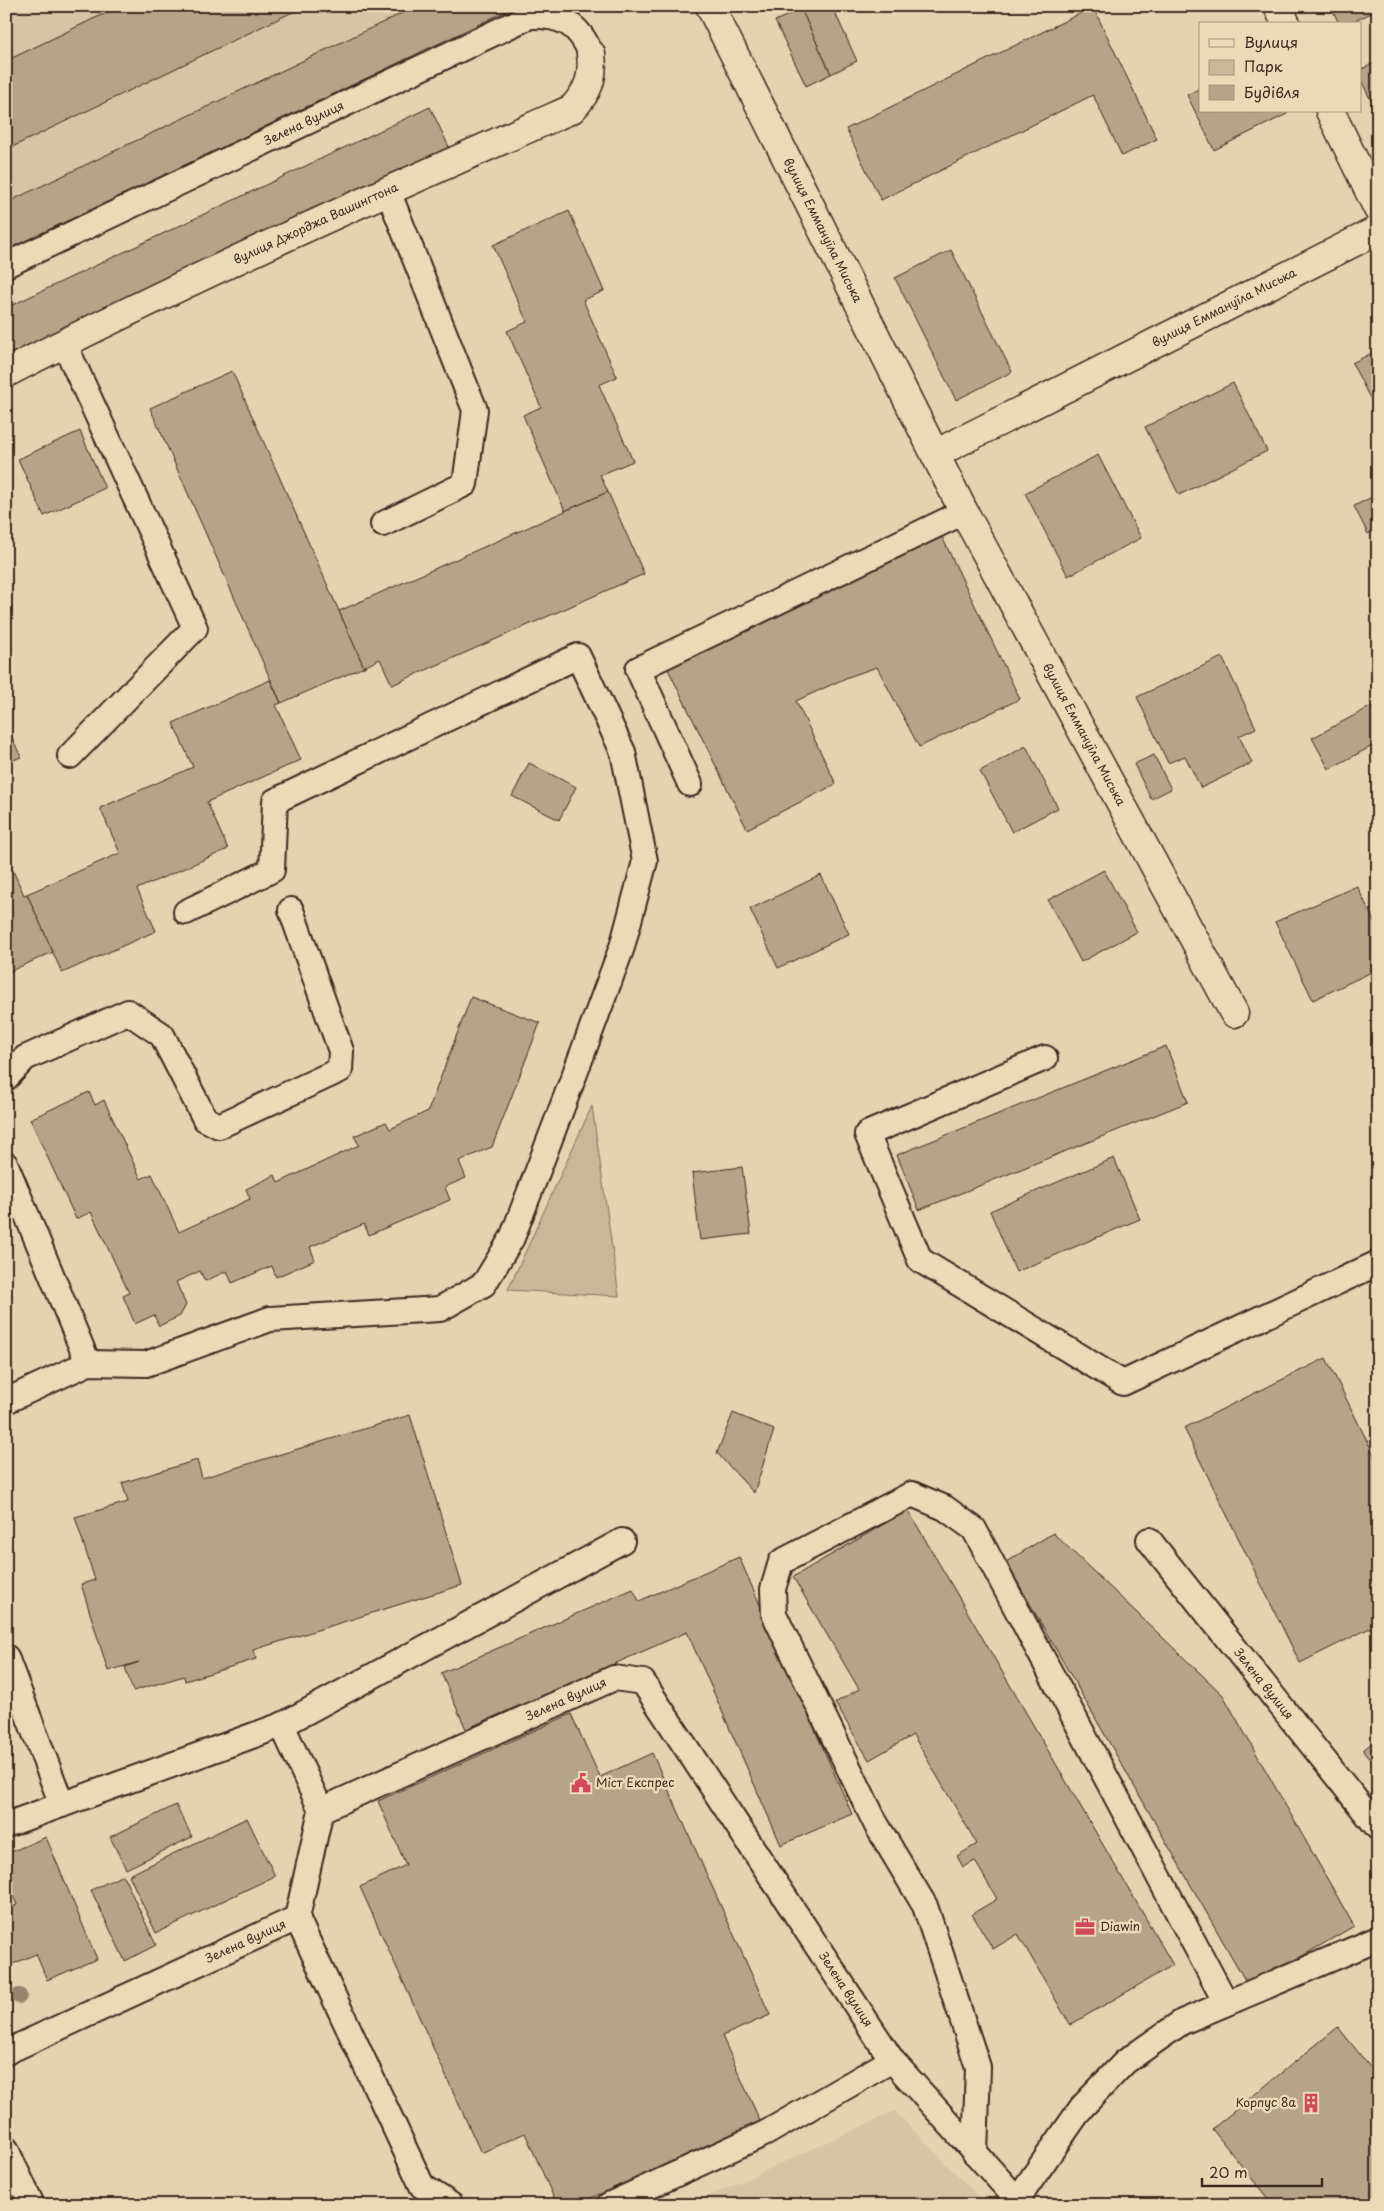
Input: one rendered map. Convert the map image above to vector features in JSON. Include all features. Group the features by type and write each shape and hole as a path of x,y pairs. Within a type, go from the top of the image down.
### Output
{"street":[{"name":"вулиця Еммануїла Миська","path":"710,6 964,512 1234,1013"},
{"path":"1278,6 1285,22"},
{"name":"вулиця Джорджа Вашингтона","path":"6,373 64,343 388,191 572,109 583,98 590,85 593,69 591,54"},
{"path":"1330,112 1378,209"},
{"name":"вулиця Еммануїла Миська","path":"935,454 1378,230"}],"lane":[{"name":"Зелена вулиця","path":"6,265 530,16 546,15 568,23 585,39 591,54"},
{"path":"383,524 465,484 475,410 388,191"},
{"path":"64,343 195,628 70,756"},
{"path":"690,784 638,669 964,512"},
{"path":"6,1401 88,1363 146,1364 270,1319 440,1309 484,1284 512,1238 568,1094 622,947 645,861 623,752 578,656 275,801 272,870 186,912"},
{"path":"6,1078 25,1058 128,1012 162,1035 205,1119 219,1126 340,1070 341,1051 291,910"},
{"path":"1045,1058 867,1134 920,1260 1123,1383 1378,1263"},
{"path":"6,1165 88,1363"},
{"path":"975,2153 978,2067 925,1906 876,1824 774,1614 773,1589 781,1562 912,1494 945,1508 974,1529 1226,2003"},
{"name":"Зелена вулиця","path":"1149,1540 1378,1828"},
{"path":"6,1825 282,1725 622,1542"},
{"path":"6,1657 62,1804"},
{"name":"Зелена вулиця","path":"6,2052 297,1918 321,1810 614,1678 643,1682 892,2060 1020,2202"},
{"path":"282,1725 321,1810"},
{"path":"297,1918 422,2186 451,2205"},
{"path":"1020,2202 1082,2107 1126,2062 1182,2022 1378,1939"},
{"path":"609,2205 766,2133 892,2060"},
{"path":"6,2149 32,2205"}],"shaded area":[{"path":"6,6 517,6 6,251"},
{"path":"895,2111 986,2205 690,2205"}],"green space":[{"path":"592,1106 619,1296 508,1290"}],"building":[{"path":"120,6 305,6 6,150 6,61"},
{"path":"417,6 517,6 6,251 6,203"},
{"path":"807,6 832,6 857,61 831,74 801,9"},
{"path":"1331,6 1378,6 1378,10 1352,22 1338,22"},
{"path":"1093,7 1157,139 1122,156 1093,95 881,200 846,129"},
{"path":"801,9 831,74 806,86 775,21"},
{"path":"1378,61 1378,115 1362,82 1362,69"},
{"path":"1199,89 1199,112 1286,112 1287,114 1214,150 1187,95"},
{"path":"430,107 449,147 6,357 6,308"},
{"path":"569,211 604,291 583,300 617,377 599,385 633,461 600,475 608,492 565,511 523,415 541,407 507,331 527,322 493,245"},
{"path":"951,250 1012,372 956,400 895,278"},
{"path":"1378,350 1378,407 1375,408 1352,363"},
{"path":"232,371 364,667 281,703 150,408"},
{"path":"1233,383 1267,451 1179,495 1145,427"},
{"path":"80,431 105,488 44,516 18,459"},
{"path":"1098,455 1141,538 1068,576 1025,493"},
{"path":"608,492 644,574 392,685 380,659 364,667 339,611"},
{"path":"1378,494 1378,531 1377,529 1368,534 1354,506"},
{"path":"942,537 1020,699 919,747 877,667 848,677 796,701 836,784 747,829 667,667"},
{"path":"1222,657 1256,728 1239,736 1252,763 1201,788 1185,756 1168,763 1137,697"},
{"path":"270,680 281,703 276,705 301,760 207,802 228,849 137,889 156,931 62,973 27,894 120,853 100,808 193,767 173,723"},
{"path":"1372,706 1378,718 1378,743 1329,769 1312,738"},
{"path":"6,725 21,757 6,763"},
{"path":"1026,746 1058,808 1012,832 980,771"},
{"path":"1154,755 1171,789 1151,799 1134,764"},
{"path":"529,763 576,787 559,820 512,796"},
{"path":"6,855 24,895 27,894 53,952 6,973"},
{"path":"1104,870 1137,932 1081,962 1048,900"},
{"path":"821,875 849,934 778,968 750,909"},
{"path":"1357,886 1378,929 1378,969 1313,1000 1275,922"},
{"path":"471,997 540,1023 492,1147 459,1161 466,1178 445,1187 450,1200 369,1235 364,1224 310,1247 315,1260 276,1277 272,1266 232,1283 227,1271 205,1281 200,1271 176,1282 186,1305 180,1316 159,1326 154,1315 135,1324 123,1296 129,1293 91,1212 76,1219 30,1119 89,1092 95,1105 104,1100 141,1179 152,1174 179,1232 250,1199 246,1189 275,1175 278,1183 359,1145 354,1136 386,1122 390,1129 428,1111"},
{"path":"1166,1046 1188,1102 919,1210 897,1155"},
{"path":"1114,1158 1140,1219 1016,1272 990,1211"},
{"path":"742,1167 751,1234 700,1240 692,1173"},
{"path":"1326,1358 1378,1463 1378,1624 1300,1663 1184,1428"},
{"path":"733,1413 774,1430 754,1493 717,1453"},
{"path":"410,1415 462,1585 253,1650 256,1659 185,1681 184,1676 133,1691 125,1667 139,1662 108,1671 81,1584 95,1580 75,1517 128,1502 122,1483 197,1460 202,1478"},
{"path":"908,1510 1173,1965 1070,2025 1018,1934 993,1949 972,1914 997,1899 975,1861 963,1867 957,1856 977,1844 913,1735 869,1760 835,1703 859,1689 793,1577"},
{"path":"1053,1533 1223,1695 1354,1926 1249,1987 1006,1562"},
{"path":"739,1557 852,1814 781,1845 687,1632 466,1729 441,1673 633,1589 639,1601"},
{"path":"571,1714 600,1777 652,1753 770,2015 722,2036 760,2121 576,2205 557,2205 525,2133 481,2153 360,1887 406,1865 378,1801"},
{"path":"1378,1738 1378,1769 1363,1750"},
{"path":"176,1805 192,1837 126,1869 110,1837"},
{"path":"247,1818 275,1876 156,1933 129,1875"},
{"path":"46,1837 97,1959 47,1980 36,1954 6,1967 6,1909 17,1905 6,1880 6,1854"},
{"path":"123,1875 156,1945 125,1961 91,1890"},
{"name":"Корпус 8а","path":"1338,2027 1378,2077 1378,2205 1273,2205 1212,2129"}],"place":[{"name":"Міст Експрес","path":"581,1783"},
{"name":"Diawin","path":"1085,1927"},
{"name":"Корпус 8а","path":"1311,2103"}]}
